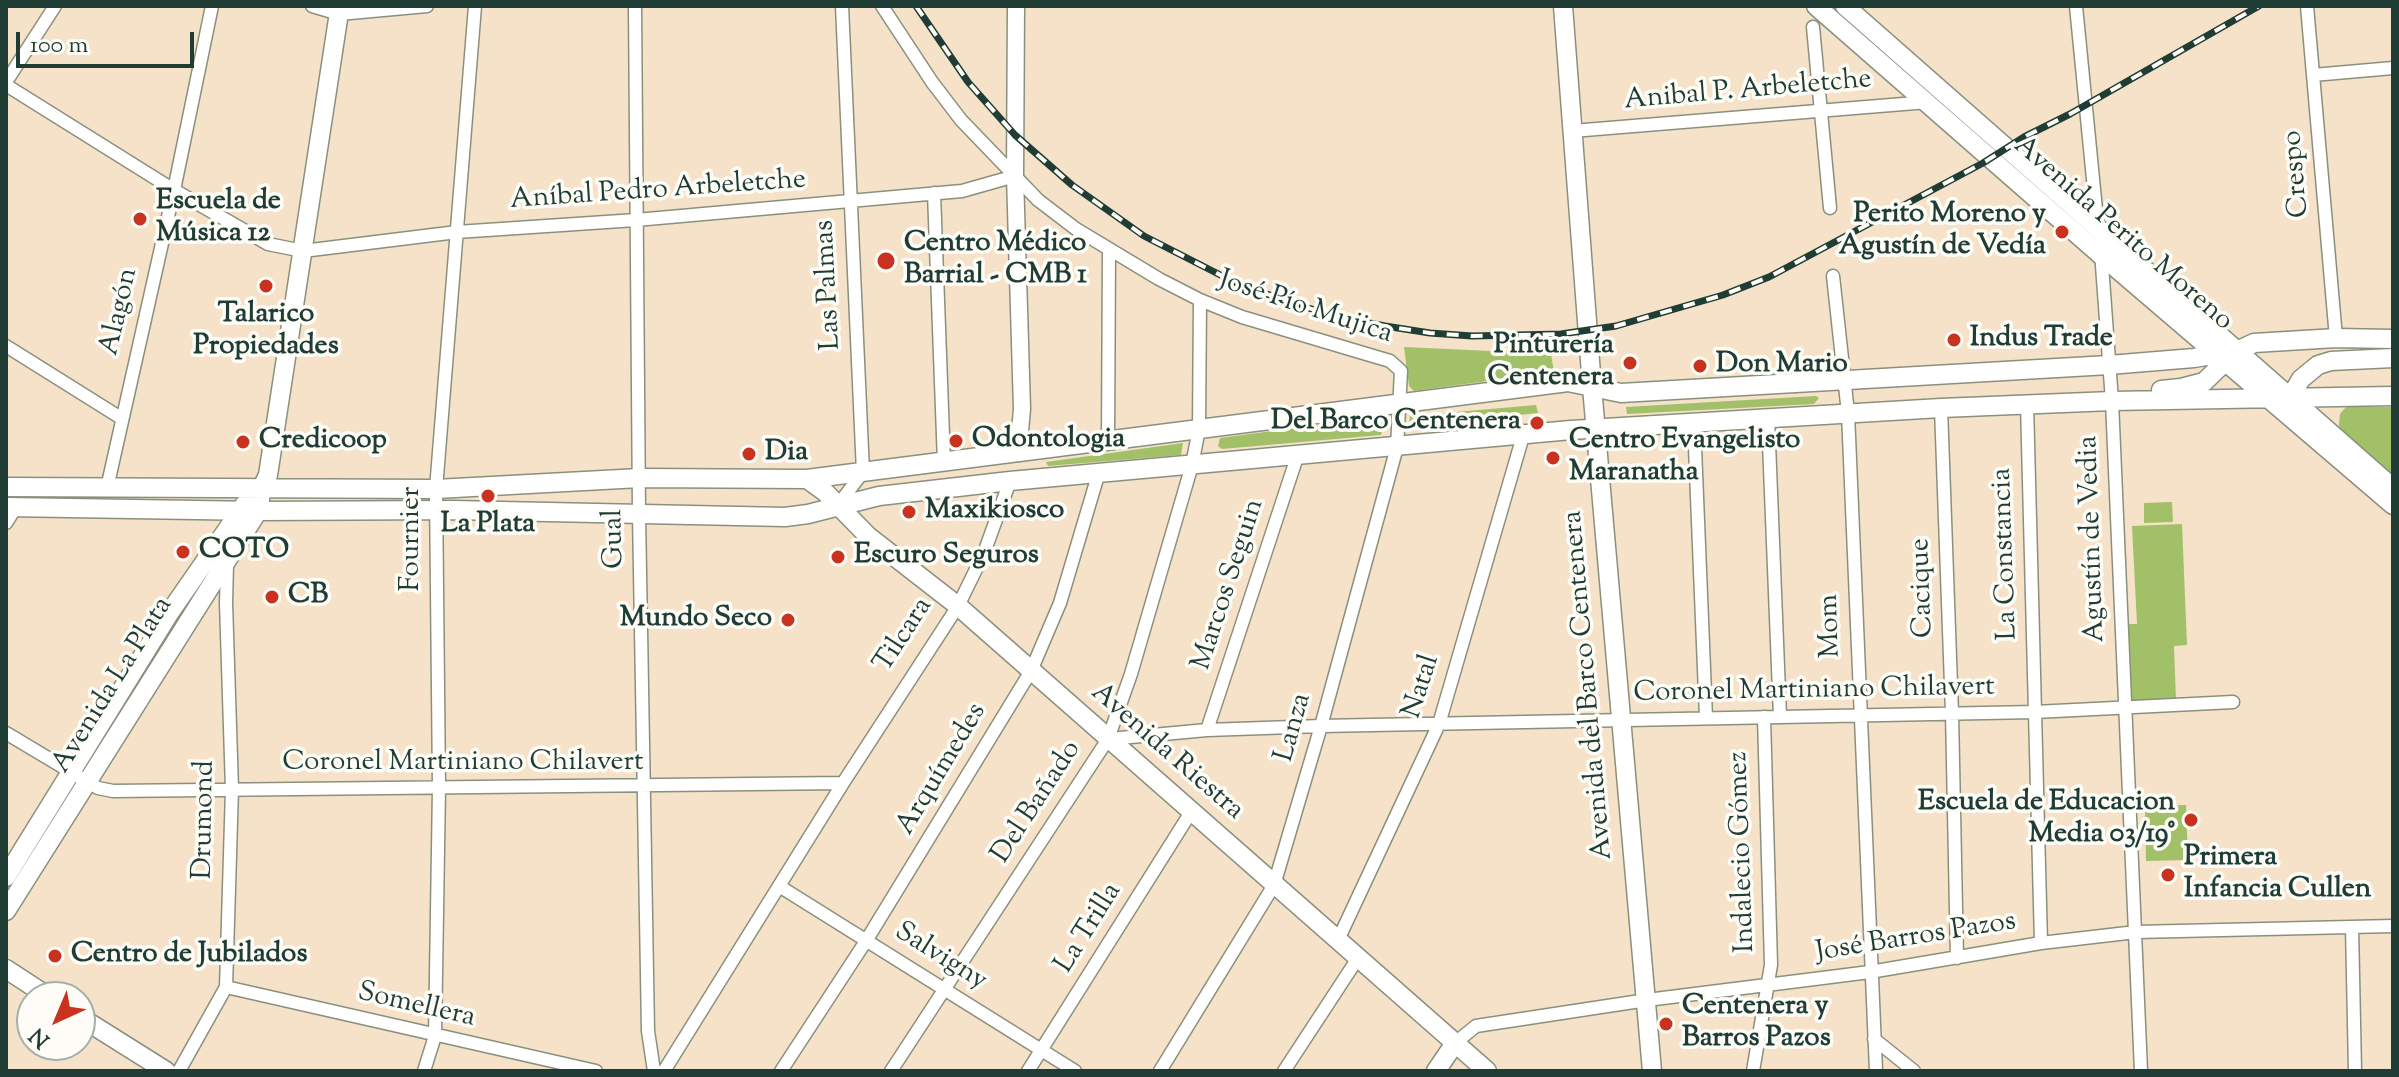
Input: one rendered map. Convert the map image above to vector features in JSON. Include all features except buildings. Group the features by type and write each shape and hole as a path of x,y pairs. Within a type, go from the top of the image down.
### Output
{"main road":[{"name":"Avenida del Barco Centenera","path":"1563,6 1592,387 1652,1071"},
{"name":"Avenida Perito Moreno","path":"1816,6 2102,256 2393,488"},
{"name":"Avenida Perito Moreno","path":"1845,6 2097,227 2268,398"},
{"name":"Avenida La Plata","path":"6,877 78,777 258,511 268,475 340,10"},
{"path":"6,487 436,489 640,478 807,479 1568,382 1621,393 2109,365 2226,356 2254,343 2336,338 2393,339"},
{"path":"2117,401 2140,391 2181,388 2204,382 2226,356"},
{"path":"2286,405 2301,379 2318,365 2331,361 2393,358"},
{"path":"9,513 436,510 785,517 879,496 1010,481 1596,429 2027,404 2268,398 2286,405 2393,396"},
{"name":"Avenida Perito Moreno","path":"2286,405 2393,505"},
{"name":"Tilcara","path":"1010,481 1018,453"},
{"name":"Avenida Riestra","path":"807,479 868,536 958,606 1487,1071"},
{"name":"Avenida La Plata","path":"6,911 170,612 239,511 262,488"},
{"path":"6,969 24,981"},
{"path":"96,1027 166,1071"},
{"path":"1436,1071 1455,1043"}],"street":[{"path":"55,6 6,83 174,190 268,244 303,251"},
{"name":"Alagón","path":"107,488 212,6"},
{"path":"312,6 340,10 427,6"},
{"name":"Fournier","path":"424,1071 435,1036 439,788 436,489 475,6"},
{"name":"Gual","path":"635,6 639,514 648,1031 654,1071"},
{"name":"Las Palmas","path":"842,6 863,472"},
{"name":"José Pío Mujica","path":"882,6 961,120 1054,213 1109,250 1200,300 1255,322 1390,361 1401,371"},
{"name":"Tilcara","path":"1016,6 1015,176 1022,409 1018,453"},
{"name":"Agustín de Vedia","path":"2076,6 2102,256 2109,365 2117,401 2125,706 2141,1071"},
{"name":"Crespo","path":"2307,6 2336,338"},
{"path":"1813,27 1830,208"},
{"path":"2313,75 2393,68"},
{"name":"Anibal P. Arbeletche","path":"1572,131 1929,102"},
{"name":"Aníbal Pedro Arbeletche","path":"303,251 457,232 636,220 962,191 1015,176"},
{"path":"934,193 944,463"},
{"path":"1108,441 1109,250"},
{"name":"Mom","path":"1833,276 1848,413 1876,1071"},
{"name":"Del Bañado","path":"891,1071 1108,739 1131,674 1192,465 1199,429 1200,300"},
{"path":"6,346 121,418"},
{"name":"Lanza","path":"1160,1071 1274,885 1397,447 1401,371"},
{"name":"La Constancia","path":"2027,404 2041,943"},
{"name":"Cacique","path":"1941,408 1957,958"},
{"name":"Indalecio Gómez","path":"1768,418 1780,717"},
{"path":"1694,423 1706,718"},
{"name":"Natal","path":"1338,940 1439,724 1523,436"},
{"name":"Marcos Seguin","path":"1207,730 1298,454"},
{"path":"838,505 863,472"},
{"name":"Arquímedes","path":"781,1071 866,941 1031,671 1060,603 1099,472"},
{"name":"Tilcara","path":"664,1071 843,783 958,606 984,553 1010,481"},
{"name":"Drumond","path":"179,1071 226,987 232,789 226,603 228,557"},
{"name":"Coronel Martiniano Chilavert","path":"1108,739 1207,730 1321,726 2035,712 2233,702"},
{"name":"Indalecio Gómez","path":"1753,1071 1771,965 1764,717"},
{"name":"Coronel Martiniano Chilavert","path":"6,733 98,788 113,791 843,783"},
{"name":"La Trilla","path":"1028,1071 1191,812"},
{"name":"Salvigny","path":"779,886 1075,1071"},
{"name":"José Barros Pazos","path":"1455,1043 1476,1026 1647,1000 1870,972 2041,943 2136,932 2393,926"},
{"path":"2352,927 2355,1071"},
{"path":"1284,1071 1358,958"},
{"name":"Somellera","path":"226,987 596,1071"},
{"path":"1874,1039 1914,1071"}],"green space":[{"path":"1404,347 1491,351 1550,348 1554,372 1414,391 1409,386"},
{"path":"1819,398 1814,404 1627,414 1626,407"},
{"path":"1536,405 1538,413 1409,426 1410,416"},
{"path":"2346,407 2393,407 2393,475 2341,433 2340,414"},
{"path":"1377,417 1383,428 1381,435 1222,449 1218,446 1220,438"},
{"path":"1183,443 1181,455 1048,466 1046,462"},
{"path":"2172,502 2173,522 2144,523 2144,503"},
{"path":"2182,524 2187,645 2174,646 2176,701 2129,702 2127,624 2137,624 2132,526"},
{"path":"2186,805 2188,860 2146,861 2145,806"}],"railway":[{"path":"916,6 968,82 1015,135 1072,185 1144,236 1234,282 1337,317 1430,333 1472,336 1561,334 1616,326 1723,295 1769,277 1983,163 2259,6"}],"place":[{"name":"Escuela de Música 12","path":"140,219"},
{"name":"Perito Moreno y Agustín de Vedía","path":"2062,232"},
{"name":"Centro Médico Barrial - CMB 1","path":"886,261"},
{"name":"Talarico Propiedades","path":"266,286"},
{"name":"Indus Trade","path":"1954,340"},
{"name":"Pinturería Centenera","path":"1630,363"},
{"name":"Don Mario","path":"1700,366"},
{"name":"Del Barco Centenera","path":"1537,423"},
{"name":"Odontologia","path":"956,441"},
{"name":"Credicoop","path":"243,442"},
{"name":"Dia","path":"749,454"},
{"name":"Centro Evangelisto Maranatha","path":"1553,458"},
{"name":"La Plata","path":"488,496"},
{"name":"Maxikiosco","path":"909,512"},
{"name":"COTO","path":"183,552"},
{"name":"Escuro Seguros","path":"838,557"},
{"name":"CB","path":"272,597"},
{"name":"Mundo Seco","path":"788,620"},
{"name":"Escuela de Educacion Media 03/19°","path":"2191,820"},
{"name":"Primera Infancia Cullen","path":"2168,875"},
{"name":"Centro de Jubilados","path":"55,956"},
{"name":"Centenera y Barros Pazos","path":"1666,1024"}]}
